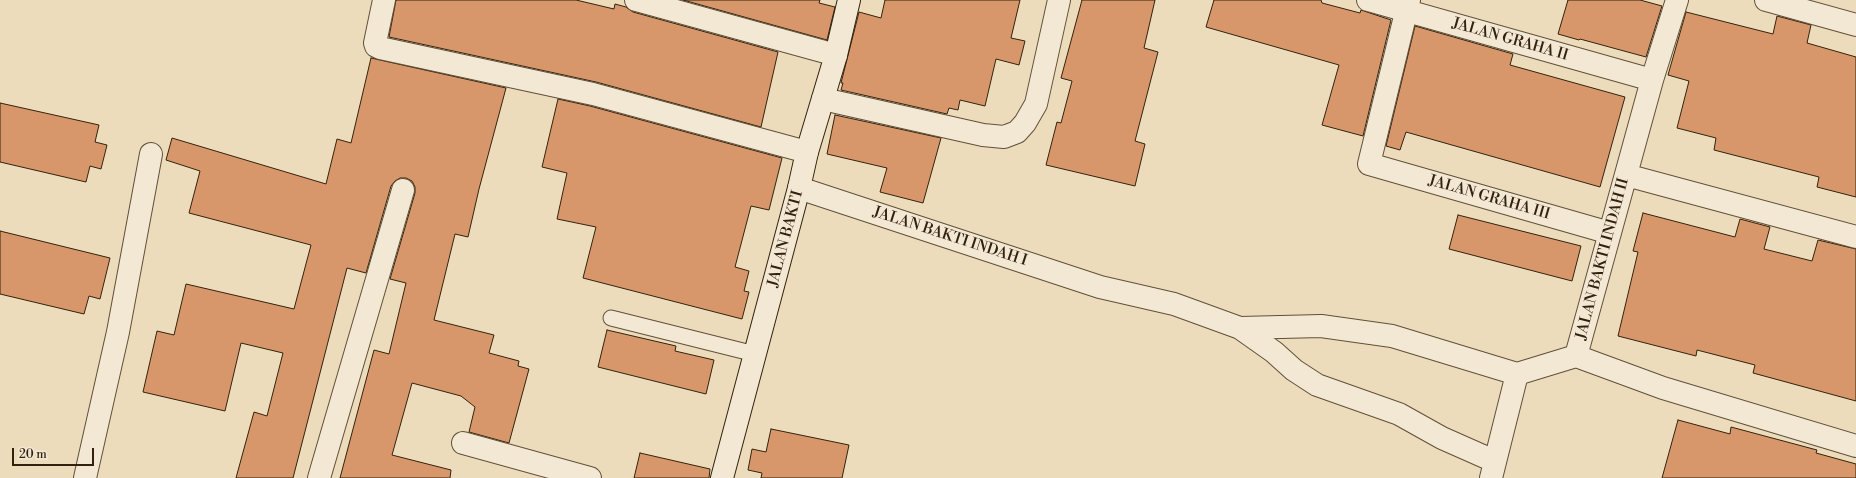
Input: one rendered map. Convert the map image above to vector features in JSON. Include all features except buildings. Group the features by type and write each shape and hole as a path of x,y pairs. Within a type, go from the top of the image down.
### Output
{"street":[{"path":"384,0 375,43 376,46 380,48 593,94 807,152"},
{"path":"636,0 836,55"},
{"name":"JALAN BAKTI","path":"722,478 799,188 807,152 836,55 849,0"},
{"path":"822,99 983,135 1004,137 1017,132 1036,104 1059,0"},
{"name":"JALAN GRAHA II","path":"1368,0 1408,5 1652,80"},
{"name":"JALAN BAKTI INDAH II","path":"1517,374 1576,356 1652,80 1677,0"},
{"path":"1766,0 1856,26"},
{"name":"JALAN GRAHA III","path":"1408,5 1369,164 1610,233"},
{"path":"85,478 118,332 151,154"},
{"path":"1626,175 1856,237"},
{"name":"JALAN BAKTI INDAH I","path":"799,188 1100,287 1174,304 1240,328"},
{"path":"320,478 403,190"},
{"path":"1321,326 1392,336 1517,374 1493,470 1442,438 1399,414 1317,385 1294,370 1274,352 1240,328 1321,326"},
{"path":"1576,356 1663,388 1856,446"},
{"path":"463,443 590,478"}],"lane":[{"path":"612,318 755,354"}]}
